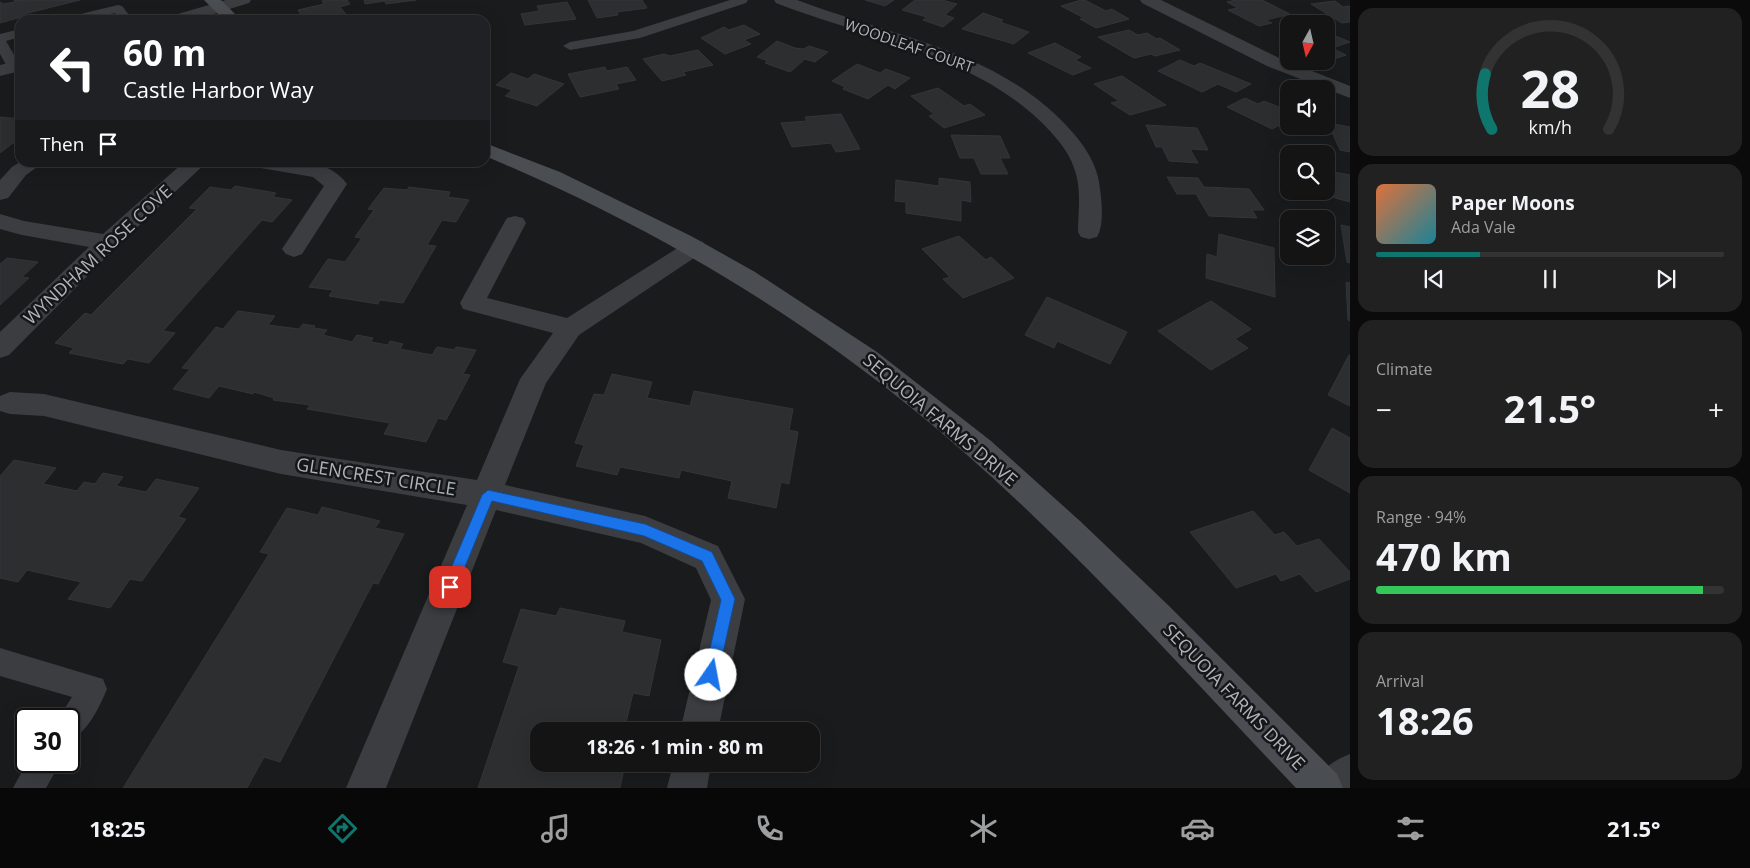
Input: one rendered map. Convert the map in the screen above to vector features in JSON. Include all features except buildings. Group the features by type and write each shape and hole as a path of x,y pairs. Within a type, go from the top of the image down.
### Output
{"street":[{"path":"190,15 215,4 243,0"},
{"name":"WOODLEAF COURT","path":"782,0 809,12 962,62 989,75 1035,104 1054,121 1079,153 1089,180 1088,232"},
{"path":"1148,0 1273,62 1350,92"},
{"path":"215,4 227,15"},
{"name":"SEQUOIA FARMS DRIVE","path":"490,151 590,192 695,247 756,283 865,357 980,449 1105,565 1323,788"},
{"path":"0,193 19,171 26,167"},
{"name":"WYNDHAM ROSE COVE","path":"0,348 108,242 191,167"},
{"path":"290,167 319,172 336,184 294,249"},
{"path":"0,221 22,228 108,242"},
{"path":"515,223 472,304 570,328"},
{"path":"366,788 488,495 534,379 570,328 695,247"},
{"name":"GLENCREST CIRCLE","path":"3,403 44,405 281,462 488,495 645,530 707,557 728,599 701,722"},
{"path":"687,788 690,772"},
{"path":"1332,788 1350,773"}],"lane":[{"path":"570,46 642,33 742,0"},
{"path":"93,15 118,9 123,15"},
{"path":"0,38 15,34"},
{"path":"0,42 11,67"},
{"path":"0,662 93,689 80,709"},
{"path":"28,788 38,773"}],"route":[{"path":"450,587 488,495 645,530 707,557 728,599 711,675"}]}
